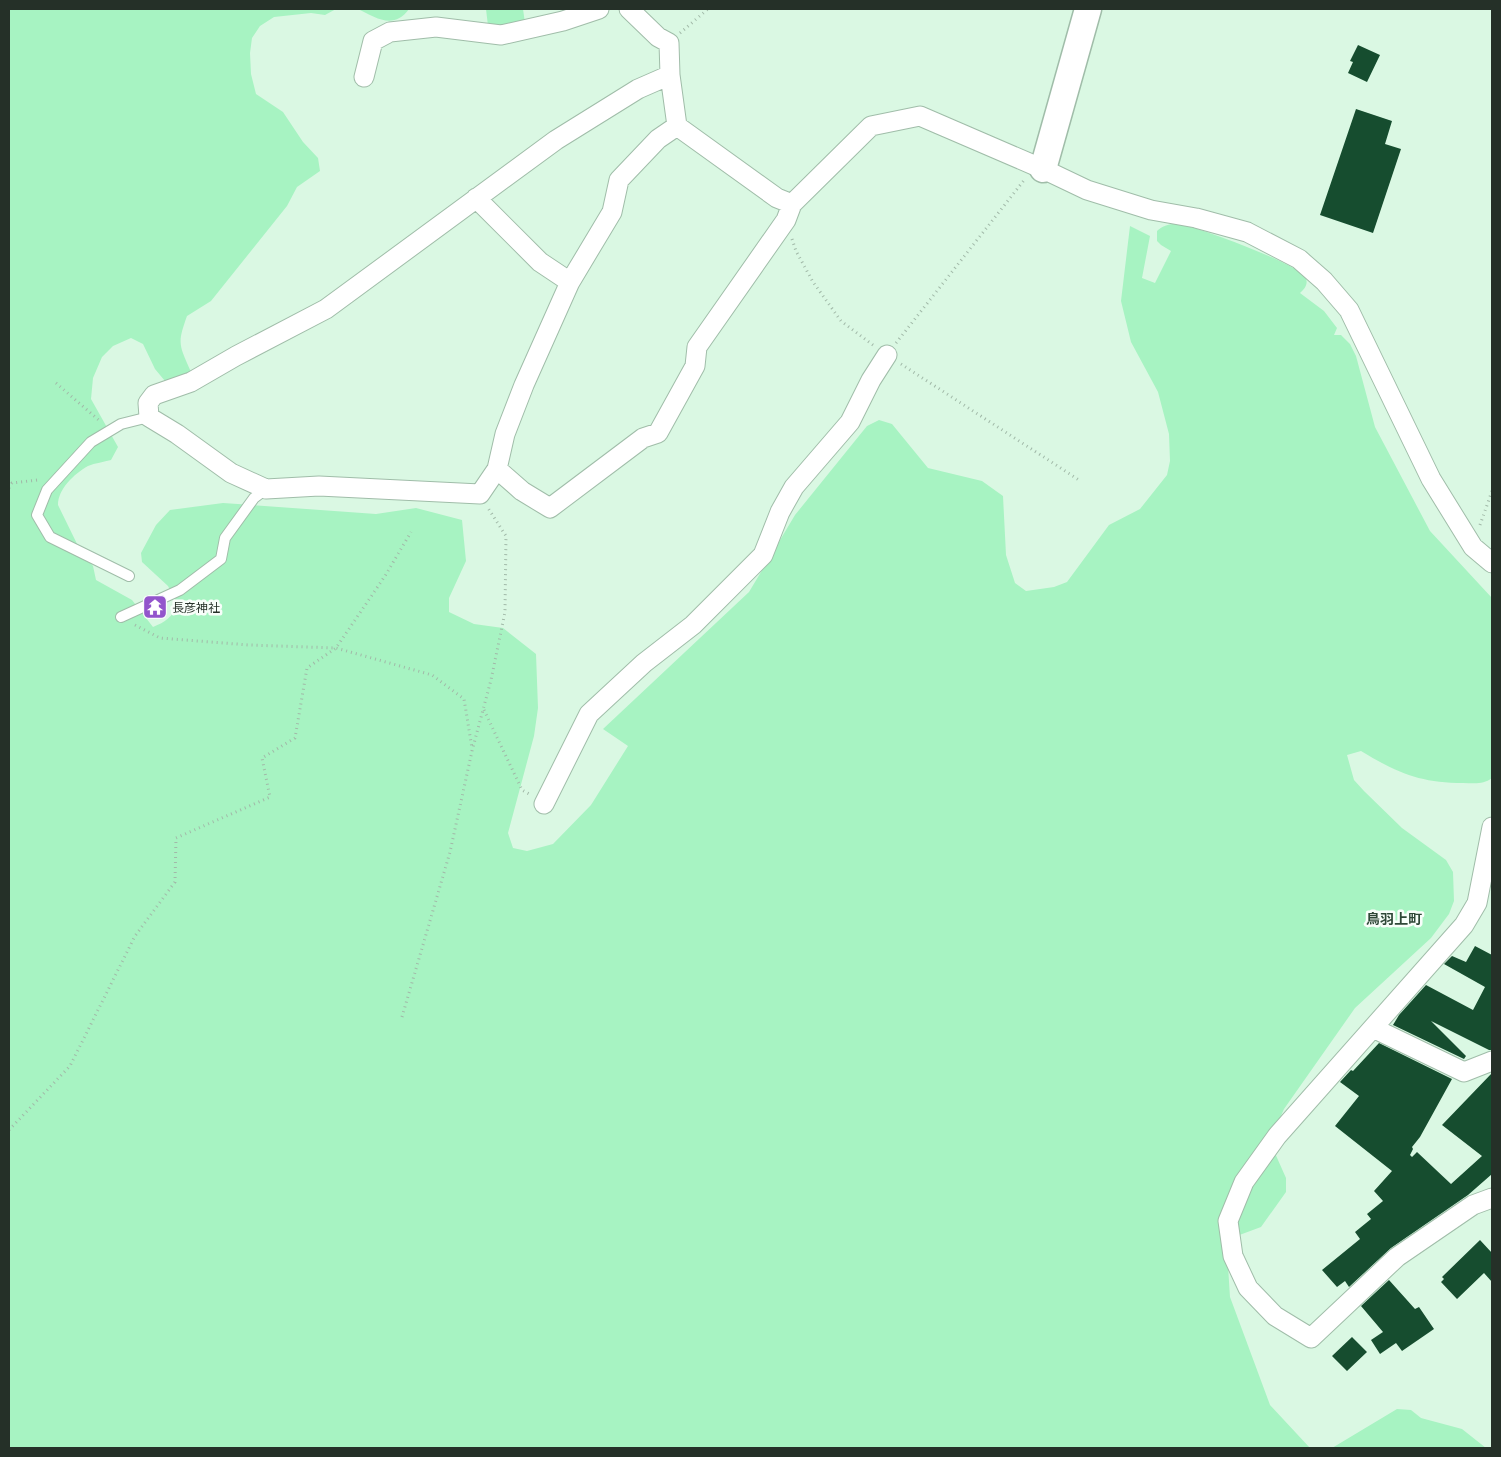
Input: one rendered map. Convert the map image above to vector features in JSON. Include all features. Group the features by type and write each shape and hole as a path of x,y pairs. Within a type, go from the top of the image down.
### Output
{"street":[{"path":"364,77 373,41 390,32 436,27 501,35 563,21 599,9"},
{"path":"629,9 658,37 669,43 670,75 677,126 776,198 789,212"},
{"path":"1043,169 1088,9"},
{"path":"670,75 638,89 556,140 326,309 191,382 154,395 148,402 149,417 177,434 230,473 266,488 319,486 480,494 497,469 508,426 524,385 570,282 612,212 619,180 658,139 677,126"},
{"path":"497,469 522,491 550,508 643,438 658,433 695,366 697,347 789,212 871,126 920,116 1043,169 1086,190 1150,210 1196,218 1246,232 1299,259 1324,281 1349,310 1431,479 1473,547 1492,563"},
{"path":"476,198 540,262 570,282"},
{"path":"544,804 589,714 644,663 692,625 763,555 780,512 794,488 850,422 886,355"},
{"path":"1492,827 1477,903 1464,925 1276,1136 1244,1182 1228,1221 1233,1256 1248,1288 1275,1316 1312,1338 1397,1257 1473,1205 1492,1198"},
{"path":"1373,1028 1464,1072 1492,1061"}],"lane":[{"path":"130,576 50,537 37,515 47,490 91,442 122,424 149,417"},
{"path":"121,617 180,590 221,559 226,538 254,498 266,488"}],"path":[{"path":"669,43 708,9"},
{"path":"886,355 1026,178 1043,169"},
{"path":"789,212 796,250 813,282 841,321 886,355 1078,480"},
{"path":"56,383 111,431"},
{"path":"9,488 12,483 58,478"},
{"path":"1473,547 1492,491"},
{"path":"402,1017 450,852 505,612 506,536 480,494"},
{"path":"9,1130 70,1066 136,936 175,882 176,838 270,797 262,758 295,738 307,668 336,648 385,576 411,532"},
{"path":"121,617 160,638 249,645 336,648 432,675 464,699 472,751"},
{"path":"483,710 522,790 544,804"}],"green space":[{"path":"9,9 336,9 325,15 311,13 274,17 260,26 252,38 250,53 251,74 256,94 283,112 303,142 318,158 320,171 297,187 287,206 211,301 187,316 181,344 191,372 170,387 155,369 143,344 131,338 113,346 102,357 93,378 91,399 118,447 111,460 88,466 77,473 61,493 58,505 80,550 93,566 96,580 132,600 153,627 168,618 177,604 168,586 142,562 141,553 156,525 170,510 223,503 376,514 416,508 462,520 466,561 449,598 449,612 474,624 503,628 536,654 538,708 534,736 508,833 513,848 527,851 553,844 591,805 628,746 603,729 749,592 795,515 867,426 879,420 892,424 928,468 982,481 1003,496 1006,555 1015,583 1026,591 1054,587 1067,582 1109,525 1140,509 1167,475 1170,461 1169,434 1158,392 1131,342 1121,301 1130,226 1150,236 1142,278 1155,283 1171,251 1157,241 1157,231 1170,224 1188,226 1246,246 1285,264 1305,277 1307,281 1306,286 1300,293 1324,311 1337,328 1334,335 1341,335 1350,344 1356,356 1375,427 1430,531 1492,598 1492,778 1478,783 1434,781 1398,771 1361,751 1347,755 1354,780 1364,791 1402,828 1446,860 1453,872 1454,901 1449,914 1431,938 1355,1008 1284,1109 1272,1136 1274,1151 1286,1178 1286,1192 1261,1227 1234,1237 1228,1266 1230,1297 1270,1405 1310,1448 9,1448"},
{"path":"358,9 409,9 397,19 391,21 378,18"},
{"path":"486,9 523,9 525,23 488,26"},
{"path":"1397,1409 1411,1410 1421,1418 1462,1429 1486,1448 1332,1448"}],"building":[{"path":"1358,45 1380,55 1367,82 1348,73 1353,62 1350,61"},
{"path":"1356,109 1392,121 1385,144 1401,149 1373,233 1320,215"},
{"path":"1475,946 1492,955 1492,1050 1431,1021 1466,1056 1464,1059 1393,1025 1399,1015 1426,985 1473,1010 1485,987 1444,964 1452,956 1466,962"},
{"path":"1379,1043 1452,1079 1420,1137 1412,1147 1410,1155 1412,1157 1417,1152 1451,1184 1482,1156 1442,1125 1492,1073 1492,1174 1468,1195 1391,1248 1349,1287 1345,1281 1337,1287 1322,1270 1360,1239 1355,1232 1371,1219 1367,1214 1383,1201 1374,1191 1392,1171 1335,1126 1359,1096 1340,1082"},
{"path":"1480,1240 1492,1253 1492,1282 1484,1273 1457,1299 1441,1282 1444,1279 1442,1277"},
{"path":"1389,1280 1415,1309 1419,1307 1434,1329 1402,1351 1396,1343 1380,1354 1371,1340 1383,1332 1361,1306"},
{"path":"1352,1337 1367,1352 1347,1371 1332,1356"}],"place":[{"name":"長彦神社","path":"155,607"}],"district":[{"name":"鳥羽上町","path":"1394,919"}]}
